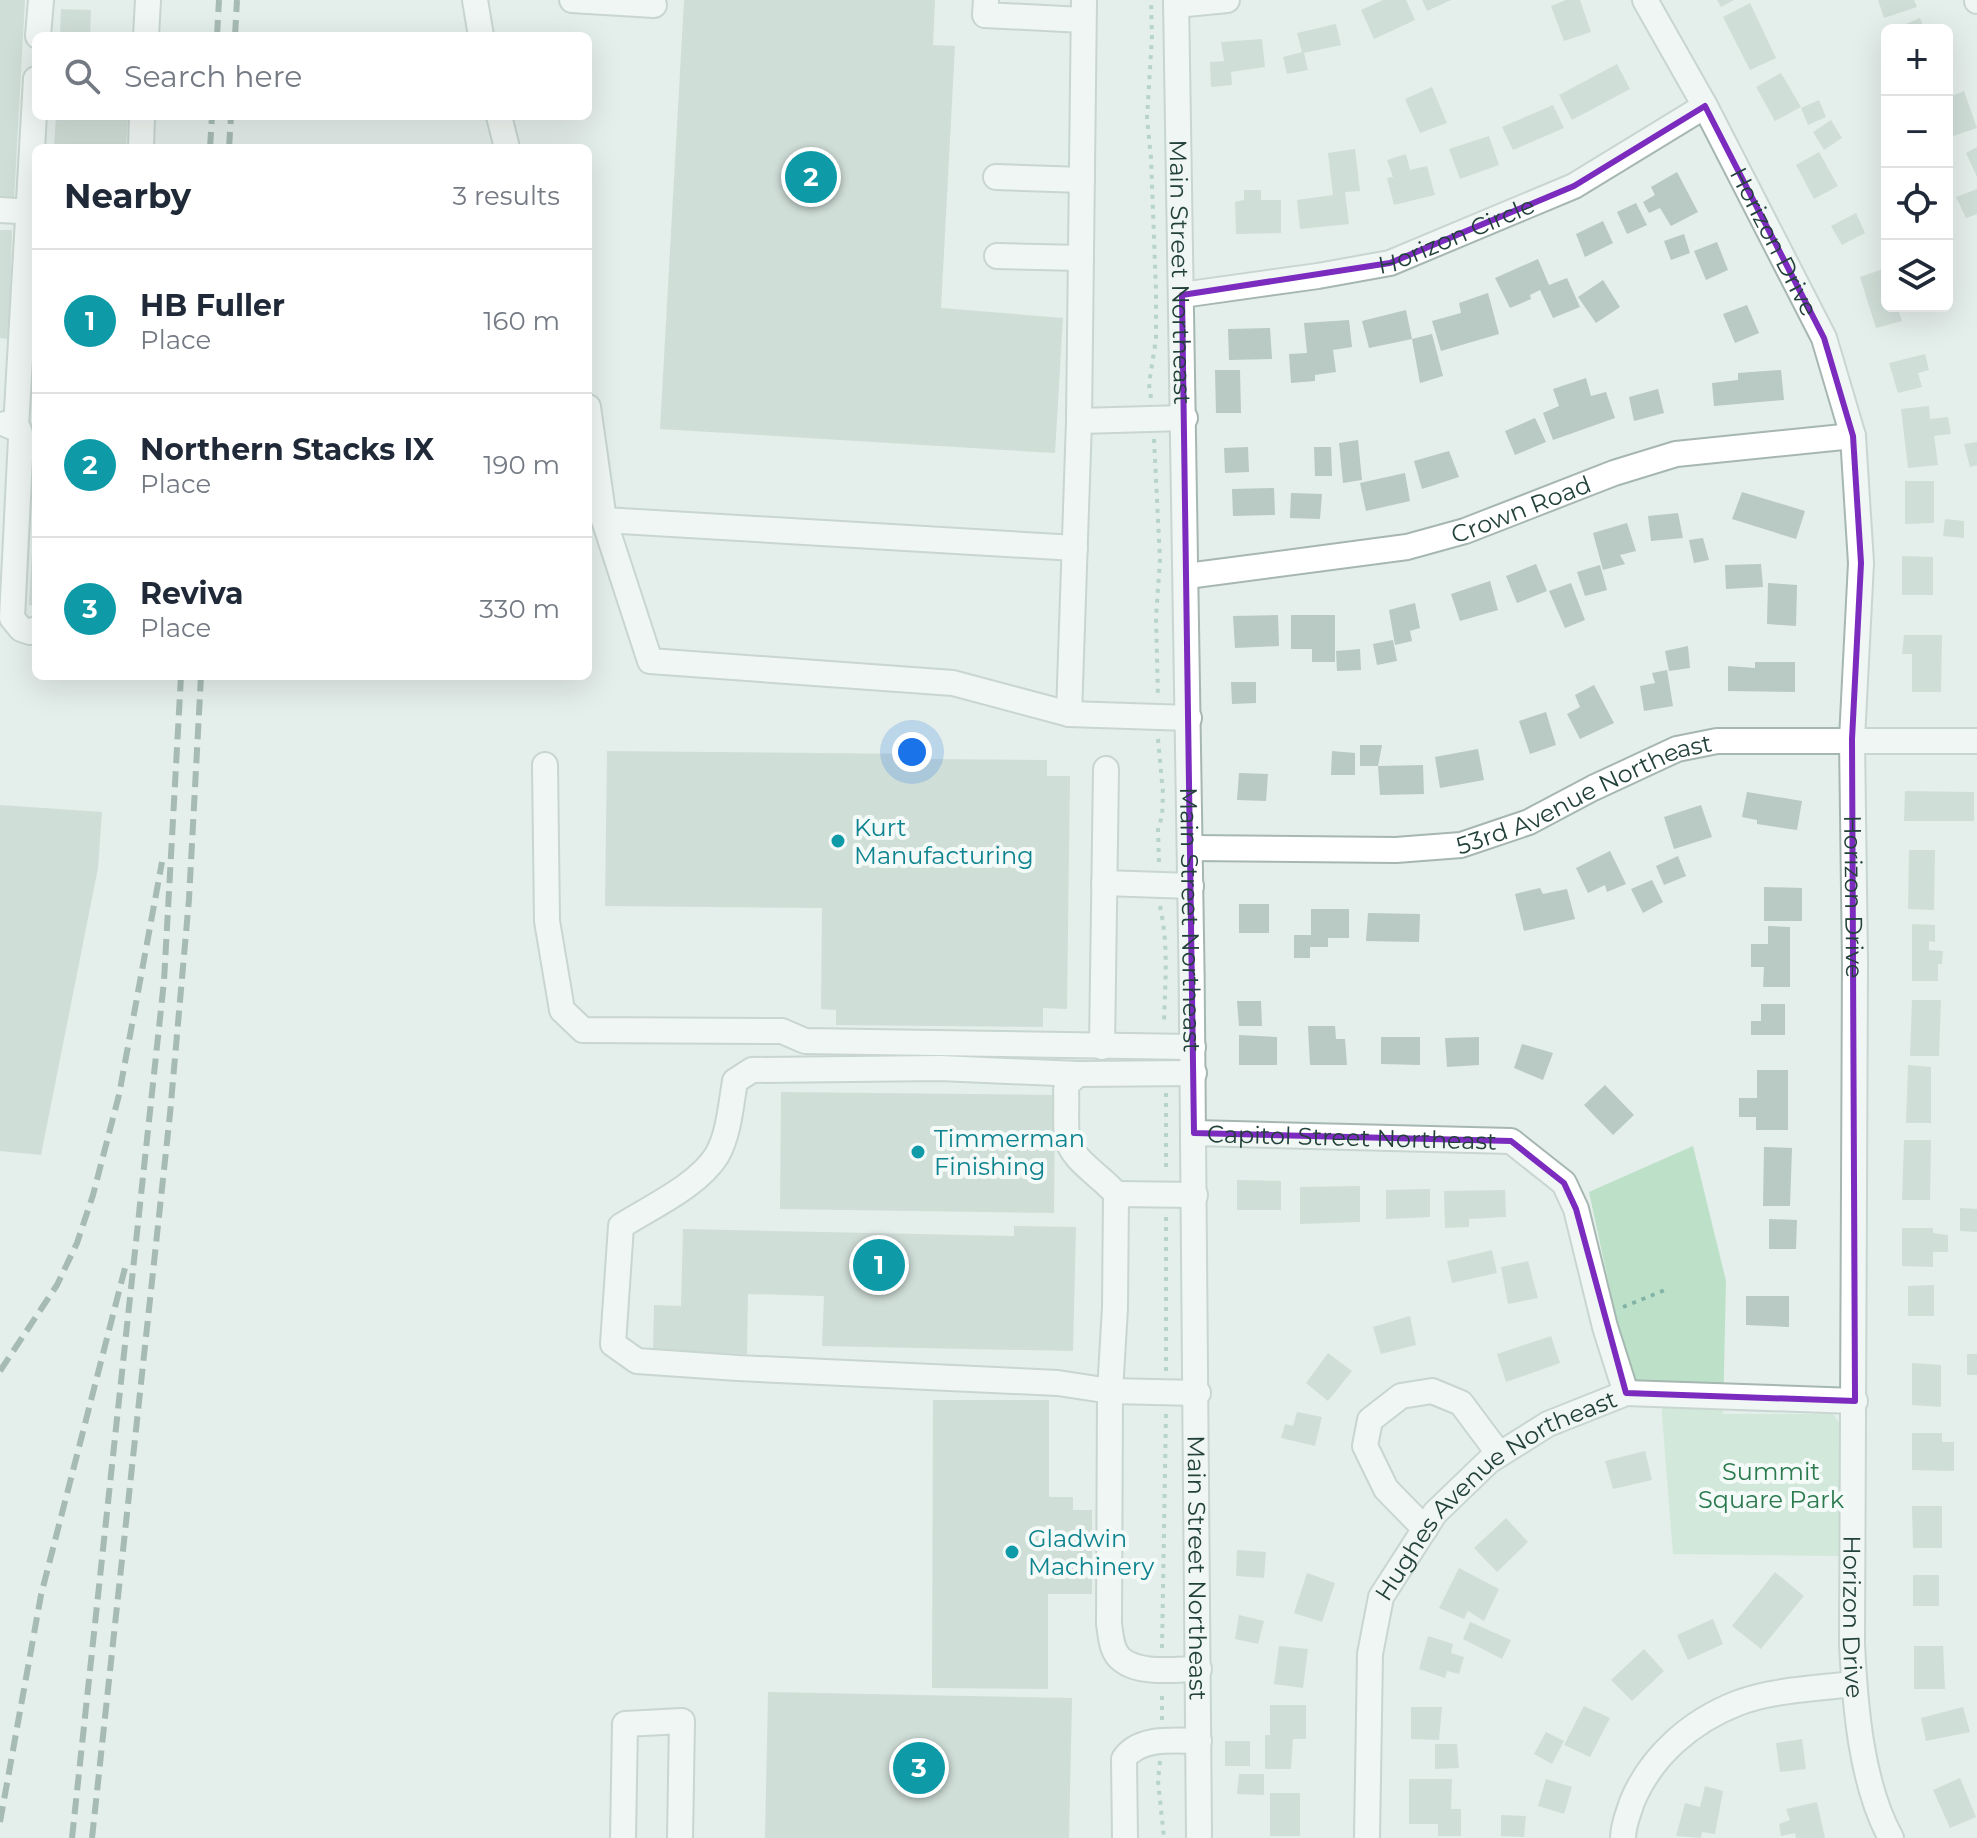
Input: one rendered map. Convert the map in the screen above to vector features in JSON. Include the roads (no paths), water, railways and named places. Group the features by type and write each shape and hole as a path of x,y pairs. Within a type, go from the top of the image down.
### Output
{"street":[{"path":"38,32 41,0"},
{"path":"146,32 148,0"},
{"path":"475,0 480,32"},
{"path":"572,0 654,5"},
{"path":"986,0 985,15 1084,10 1079,421 1069,714"},
{"path":"1176,2 1227,0"},
{"name":"Horizon Drive","path":"1645,0 1705,106 1824,338 1853,436 1861,563 1852,739 1855,1401 1852,1644 1854,1684 1867,1770 1891,1838"},
{"name":"Main Street Northeast","path":"1176,2 1194,1073 1199,1838"},
{"name":"Horizon Circle","path":"1182,295 1390,263 1574,186 1705,106"},
{"path":"34,144 35,120"},
{"path":"141,144 142,120"},
{"path":"500,120 506,144"},
{"path":"996,177 1082,180"},
{"path":"0,210 32,211 8,425 19,430 21,438 12,618 21,629 32,631"},
{"path":"997,256 1081,258"},
{"path":"1079,421 1185,418"},
{"path":"592,435 604,520 650,661 953,683 1069,714 1189,718"},
{"name":"Crown Road","path":"1187,576 1407,547 1465,531 1614,473 1676,454 1853,436"},
{"path":"604,520 1075,548"},
{"name":"53rd Avenue Northeast","path":"1191,848 1396,850 1461,845 1529,822 1677,749 1717,741 1977,741"},
{"path":"545,765 547,921 562,1010 583,1030 782,1031 805,1041 1193,1047"},
{"path":"1102,1047 1106,769"},
{"path":"1104,883 1191,886"},
{"path":"1194,1073 1078,1074 940,1068 752,1070 735,1081 728,1122 718,1154 698,1177 621,1226 613,1344 637,1361 1058,1383 1110,1391 1198,1393"},
{"path":"1078,1074 1067,1084 1067,1139 1081,1159 1116,1194 1195,1195"},
{"name":"Capitol Street Northeast","path":"1194,1133 1511,1141 1564,1183 1576,1209 1626,1393"},
{"path":"1116,1194 1115,1308 1110,1391 1109,1624 1112,1647 1122,1661 1145,1668 1199,1669"},
{"path":"1425,1529 1386,1489 1365,1446 1370,1420 1401,1396 1432,1391 1461,1403 1499,1454"},
{"name":"Hughes Avenue Northeast","path":"1367,1838 1370,1654 1381,1597 1435,1513 1489,1461 1548,1424 1626,1393 1855,1401"},
{"path":"1623,1838 1623,1826 1640,1784 1659,1757 1690,1728 1739,1702 1798,1690 1854,1684"},
{"path":"623,1838 625,1724 682,1721 680,1838"},
{"path":"1125,1838 1124,1759 1129,1752 1142,1744 1199,1741"}],"railway":[{"path":"217,32 219,0"},
{"path":"235,32 237,0"},
{"path":"210,144 212,120"},
{"path":"229,144 231,120"},
{"path":"72,1838 164,981 181,680"},
{"path":"92,1838 170,1114 189,899 201,680"},
{"path":"0,1371 57,1285 77,1243 93,1195 119,1095 162,862"},
{"path":"0,1822 41,1595 125,1268"}],"place":[{"name":"Northern Stacks IX","path":"811,177"},
{"name":"Kurt Manufacturing","path":"838,841"},
{"name":"Timmerman Finishing","path":"918,1152"},
{"name":"HB Fuller","path":"879,1265"},
{"name":"Gladwin Machinery","path":"1012,1552"},
{"name":"Reviva","path":"919,1768"}],"park label":[{"name":"Summit Square Park","path":"1771,1485"}]}
